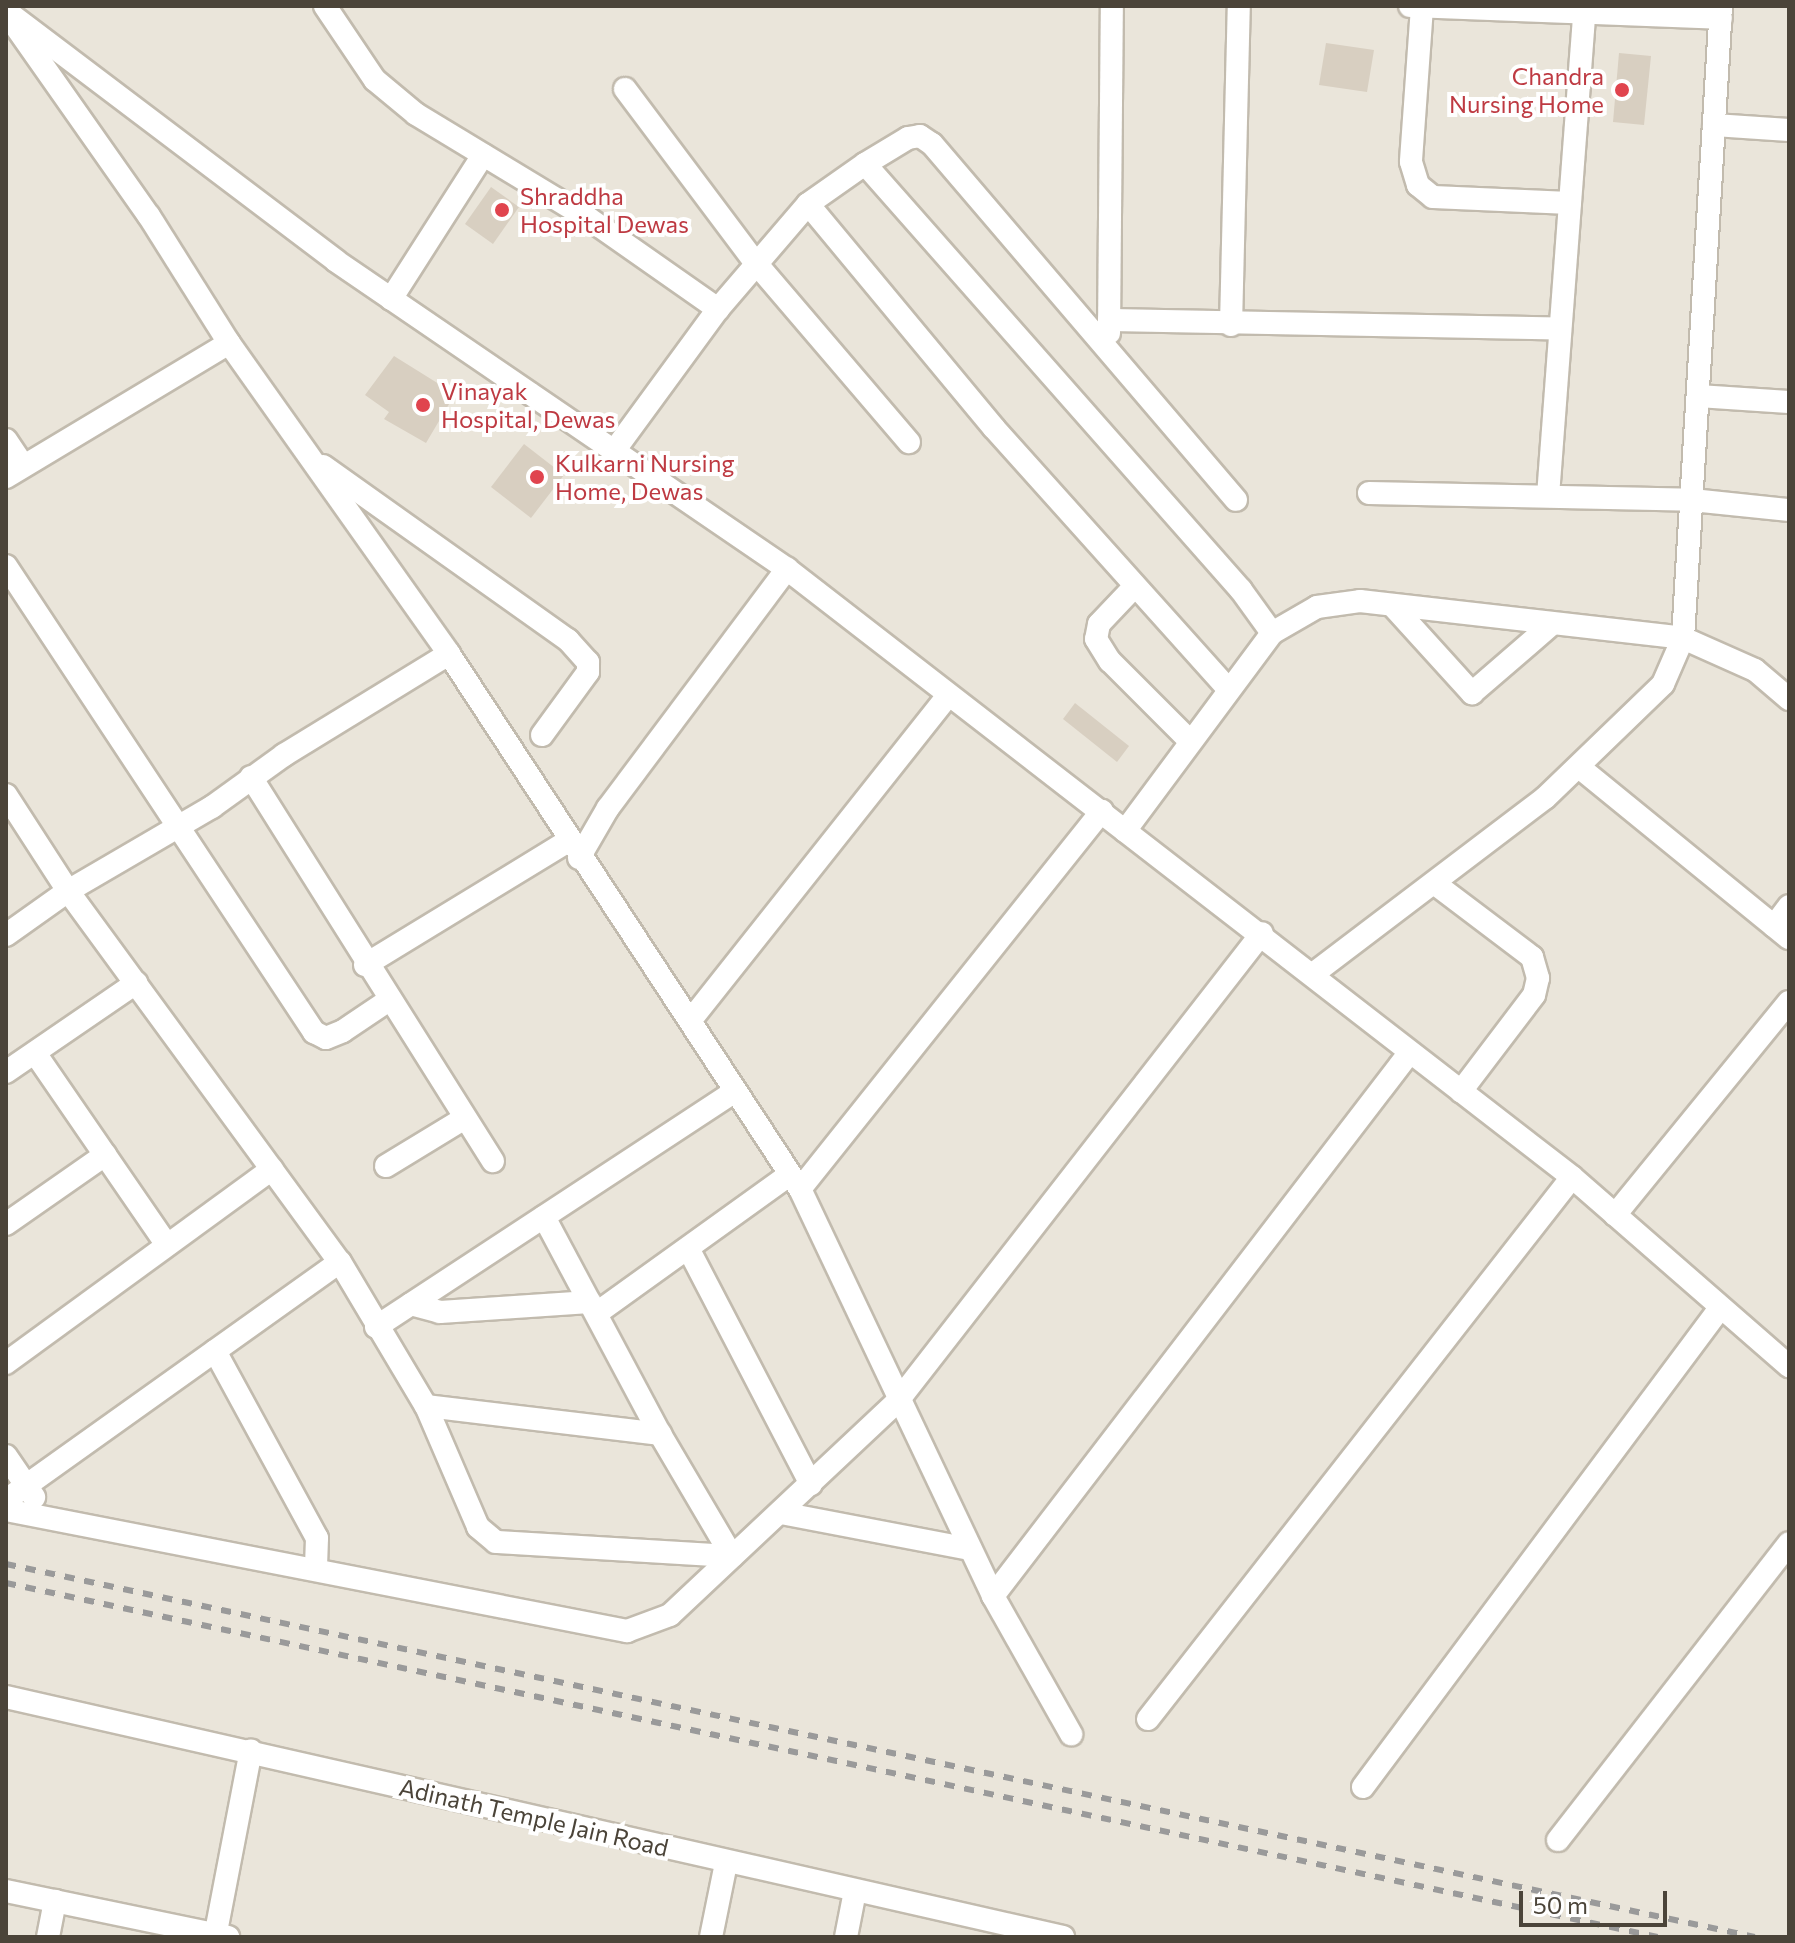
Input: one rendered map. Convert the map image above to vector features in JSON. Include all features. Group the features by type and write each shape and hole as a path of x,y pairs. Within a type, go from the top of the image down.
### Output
{"street":[{"path":"325,6 375,80 416,114 588,218 718,309"},
{"path":"1108,350 1112,6"},
{"path":"1231,325 1239,6"},
{"path":"1313,974 1434,883 1579,767 1663,684 1683,638 1721,12 1584,13 1409,6"},
{"path":"1422,7 1411,162 1418,185 1433,197 1570,203"},
{"path":"6,12 391,299 787,569 947,697 1262,933 1572,1177 1789,1366"},
{"path":"6,12 149,216 229,343 449,654 574,850 690,1021 732,1093 794,1182 897,1402 993,1596 1071,1734"},
{"path":"1548,496 1584,13"},
{"path":"625,89 755,262 909,442"},
{"path":"1714,125 1789,130"},
{"path":"614,451 718,309 755,262 808,204 865,164 908,138 920,136 932,144 1236,500"},
{"path":"391,299 483,155"},
{"path":"865,164 1241,590 1272,633"},
{"path":"808,204 1135,586 1227,688"},
{"path":"1109,320 1231,325 1560,329"},
{"path":"6,440 15,471 229,343"},
{"path":"1698,396 1789,402"},
{"path":"312,458 568,640 588,662 588,672 542,735"},
{"path":"1369,493 1692,500 1789,510"},
{"path":"6,566 314,1032 326,1038 343,1031 389,1000"},
{"path":"365,965 574,850 787,569"},
{"path":"1135,586 1099,624 1096,639 1110,661 1189,740"},
{"path":"1125,831 1227,688 1272,633 1317,607 1360,601 1683,638 1755,670 1789,699"},
{"path":"1393,606 1472,693 1552,624"},
{"path":"6,935 68,891 179,826 251,777 449,654"},
{"path":"690,1021 947,697"},
{"path":"1579,767 1782,932 1789,906"},
{"path":"251,777 365,965 493,1161"},
{"path":"6,795 68,891 340,1262 376,1327 426,1406 478,1527 496,1542 732,1556"},
{"path":"411,1304 440,1312 593,1308 794,1182 1102,811"},
{"path":"1434,883 1532,957 1538,978 1534,995 1461,1091"},
{"path":"6,1510 627,1631 670,1615 897,1402 1262,933"},
{"path":"6,1072 136,983"},
{"path":"1615,1215 1789,1002"},
{"path":"993,1596 1410,1052"},
{"path":"35,1053 167,1245"},
{"path":"376,1327 732,1093"},
{"path":"386,1166 465,1118"},
{"path":"6,1224 105,1155"},
{"path":"6,1363 272,1169"},
{"path":"1148,1719 1572,1177"},
{"path":"544,1217 660,1434 732,1556"},
{"path":"689,1250 811,1484"},
{"path":"6,1500 340,1262"},
{"path":"1363,1787 1720,1308"},
{"path":"215,1351 317,1538 316,1568"},
{"path":"426,1406 660,1434"},
{"path":"6,1456 49,1517"},
{"path":"781,1513 970,1549"},
{"path":"1558,1840 1789,1543"},
{"name":"Adinath Temple Jain Road","path":"6,1697 251,1750 726,1863 1063,1937"},
{"path":"6,1891 55,1901 131,1927 219,1936 251,1750"},
{"path":"711,1937 726,1863"},
{"path":"846,1937 855,1891"},
{"path":"48,1937 55,1901"}],"shaded area":[{"path":"6,6 1789,6 1789,1937 6,1937"}],"building":[{"path":"1326,43 1374,50 1367,92 1319,85"},
{"path":"1619,53 1651,56 1644,125 1613,122"},
{"path":"491,187 519,207 493,244 465,224"},
{"path":"394,356 455,394 426,443 384,419 389,412 365,395"},
{"path":"524,444 564,475 531,518 491,487"},
{"path":"1075,703 1129,746 1117,762 1063,719"}],"railway":[{"path":"6,1564 1755,1937"},
{"path":"6,1583 1657,1937"}],"place":[{"name":"Chandra Nursing Home","path":"1622,90"},
{"name":"Shraddha Hospital Dewas","path":"502,210"},
{"name":"Vinayak Hospital, Dewas","path":"423,405"},
{"name":"Kulkarni Nursing Home, Dewas","path":"537,477"}]}
